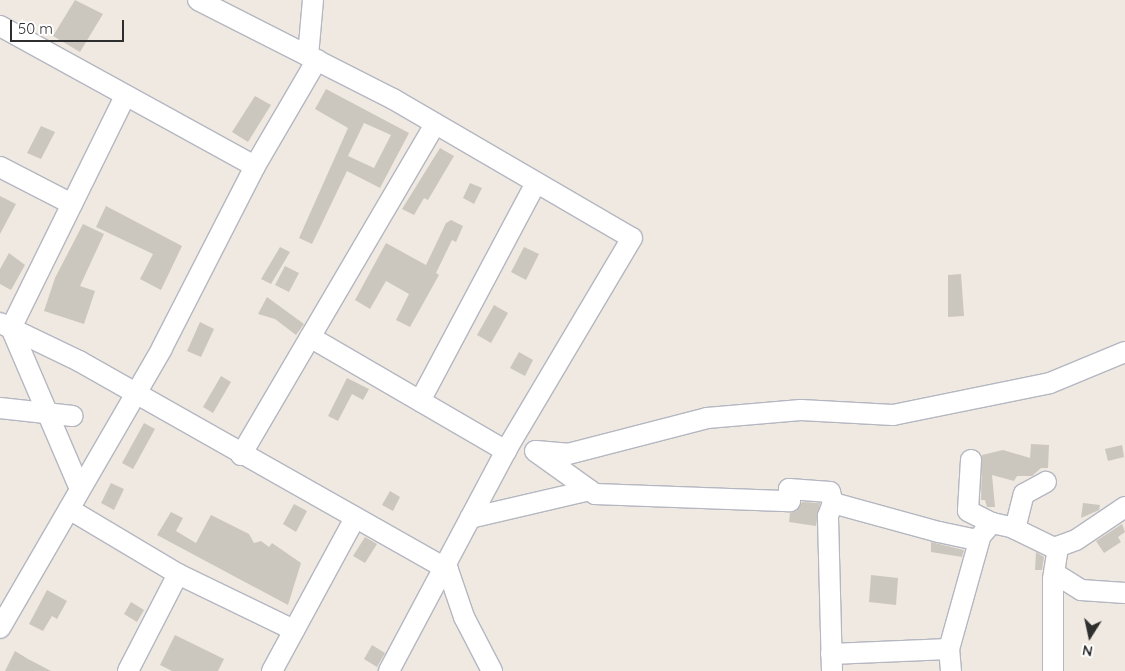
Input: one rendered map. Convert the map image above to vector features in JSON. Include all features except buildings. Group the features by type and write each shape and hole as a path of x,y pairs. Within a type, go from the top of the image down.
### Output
{"street":[{"path":"198,0 435,124 632,238 509,446 389,671"},
{"path":"2,621 135,394 312,58 313,0"},
{"path":"0,26 124,96 255,166"},
{"path":"6,325 72,204 124,96"},
{"path":"241,455 435,124"},
{"path":"0,167 72,204"},
{"path":"420,401 536,182"},
{"path":"6,325 135,394 448,570 464,617 492,671"},
{"path":"6,325 49,416 80,489"},
{"path":"310,337 420,401 509,446 568,454 663,432 707,418 801,410 893,415 1050,383 1125,352"},
{"path":"0,408 49,416 73,416"},
{"path":"535,451 595,494 790,501 789,490 830,492 833,504 828,516 831,662 949,649"},
{"path":"971,460 968,511 986,531"},
{"path":"1015,529 1024,494 1046,482"},
{"path":"470,518 590,490"},
{"path":"833,504 939,532 1015,529 1043,546 1058,547 1076,540 1125,506"},
{"path":"69,509 178,574 294,630"},
{"path":"272,671 355,518"},
{"path":"951,671 949,649 986,531"},
{"path":"1053,671 1054,573 1058,547"},
{"path":"1054,573 1080,590 1125,593"},
{"path":"128,671 178,574"}]}
